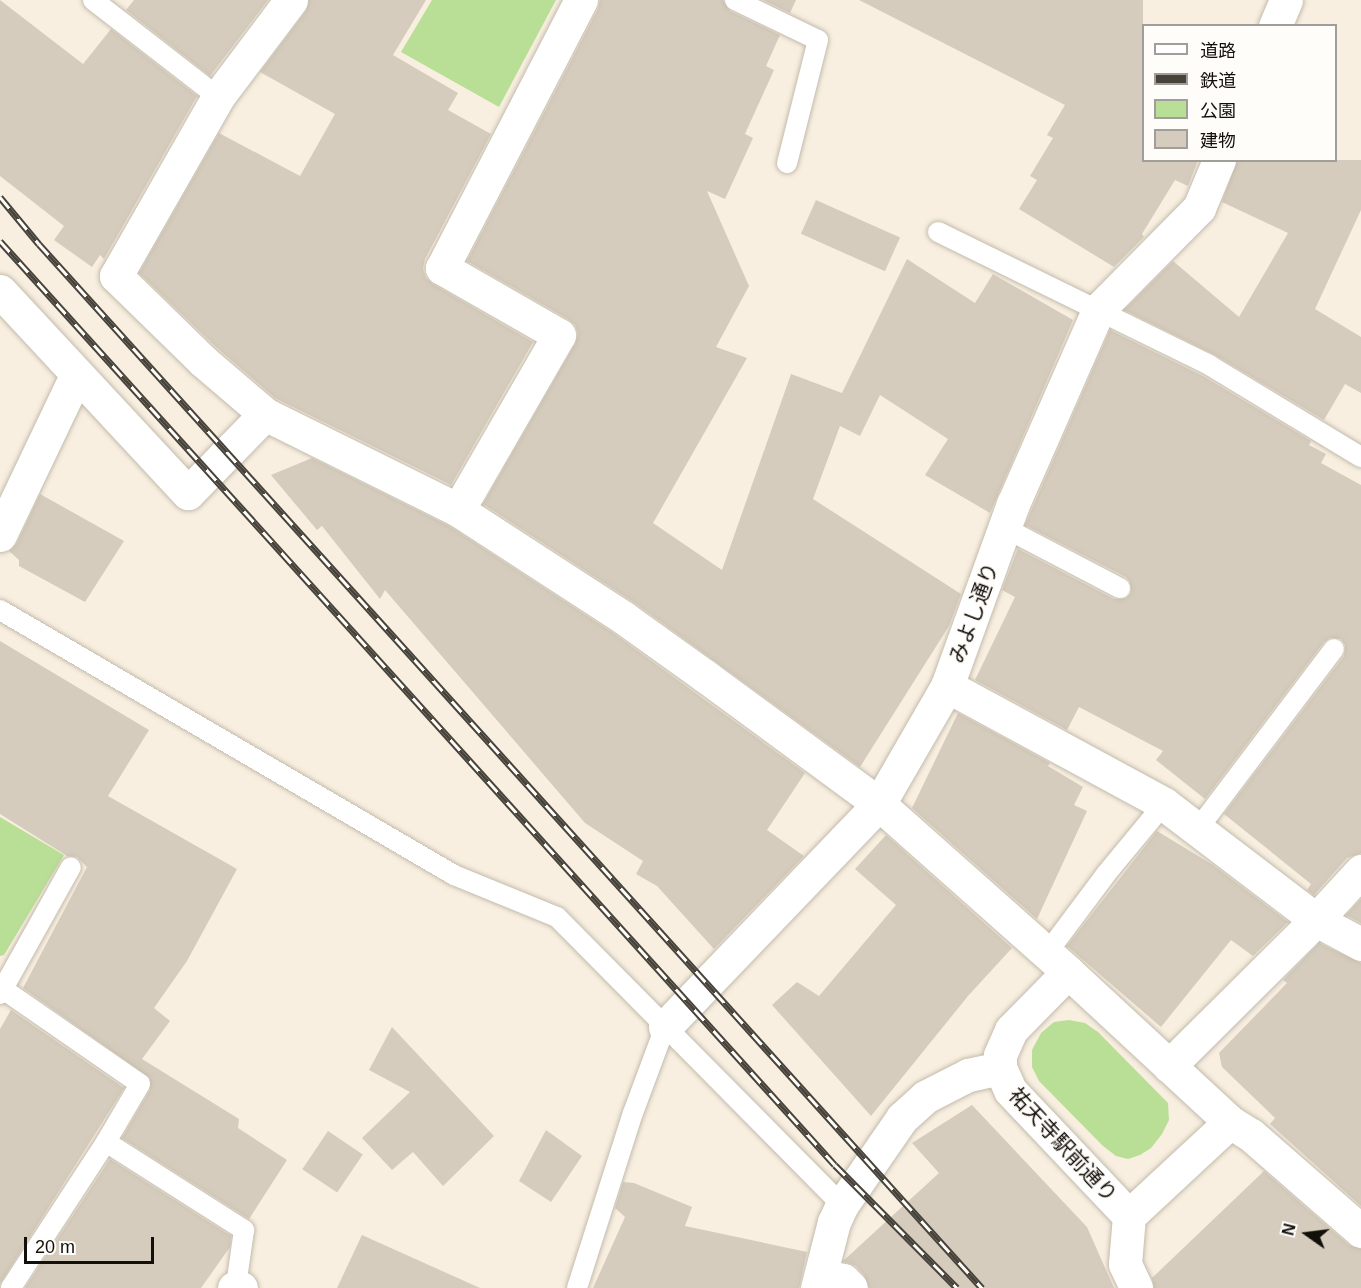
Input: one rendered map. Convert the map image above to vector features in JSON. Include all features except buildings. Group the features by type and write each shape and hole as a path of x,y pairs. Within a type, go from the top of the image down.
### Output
{"street":[{"path":"291,0 218,97 116,276 203,361 265,414 458,510 624,618 879,804 1230,1122 1251,1135 1361,1231"},
{"path":"458,510 559,335 442,268 580,0"},
{"path":"1276,24 1286,0"},
{"name":"みよし通り","path":"665,1027 879,804 947,686 1005,528 1098,310 1199,208 1218,162"},
{"path":"0,291 76,376 188,493 265,414"},
{"path":"0,535 76,376"},
{"path":"947,686 1164,804 1316,920 1361,944"},
{"path":"1169,1066 1316,920 1361,871"},
{"name":"祐天寺駅前通り","path":"1057,963 1011,1030 1000,1055 1000,1068 1010,1090 1129,1216 1230,1122"},
{"name":"祐天寺駅前通り","path":"819,1282 834,1222 842,1205 902,1118 925,1097 968,1075 1000,1068"},
{"path":"1129,1216 1125,1263 1136,1288"},
{"path":"819,1282 843,1280 850,1288"}],"lane":[{"path":"93,0 218,97"},
{"path":"735,0 818,40 787,163"},
{"path":"938,232 1209,365 1361,457"},
{"path":"1005,528 1120,588"},
{"path":"0,610 454,875 557,916 842,1205"},
{"path":"1197,830 1334,649"},
{"path":"1057,963 1106,874 1164,804"},
{"path":"11,1288 106,1142 140,1084 1,990 71,867"},
{"path":"577,1288 633,1113 665,1027"},
{"path":"106,1142 244,1230 237,1287"}],"green space":[{"path":"432,0 556,0 499,107 401,52"},
{"path":"0,817 64,855 4,955 0,956"},
{"path":"1069,1020 1085,1023 1098,1032 1168,1103 1169,1120 1162,1134 1151,1148 1140,1155 1128,1159 1116,1156 1103,1146 1039,1081 1032,1067 1032,1050 1041,1033 1054,1022"}],"railway":[{"path":"0,197 39,244 982,1288"},
{"path":"0,241 835,1165 957,1288"}]}
